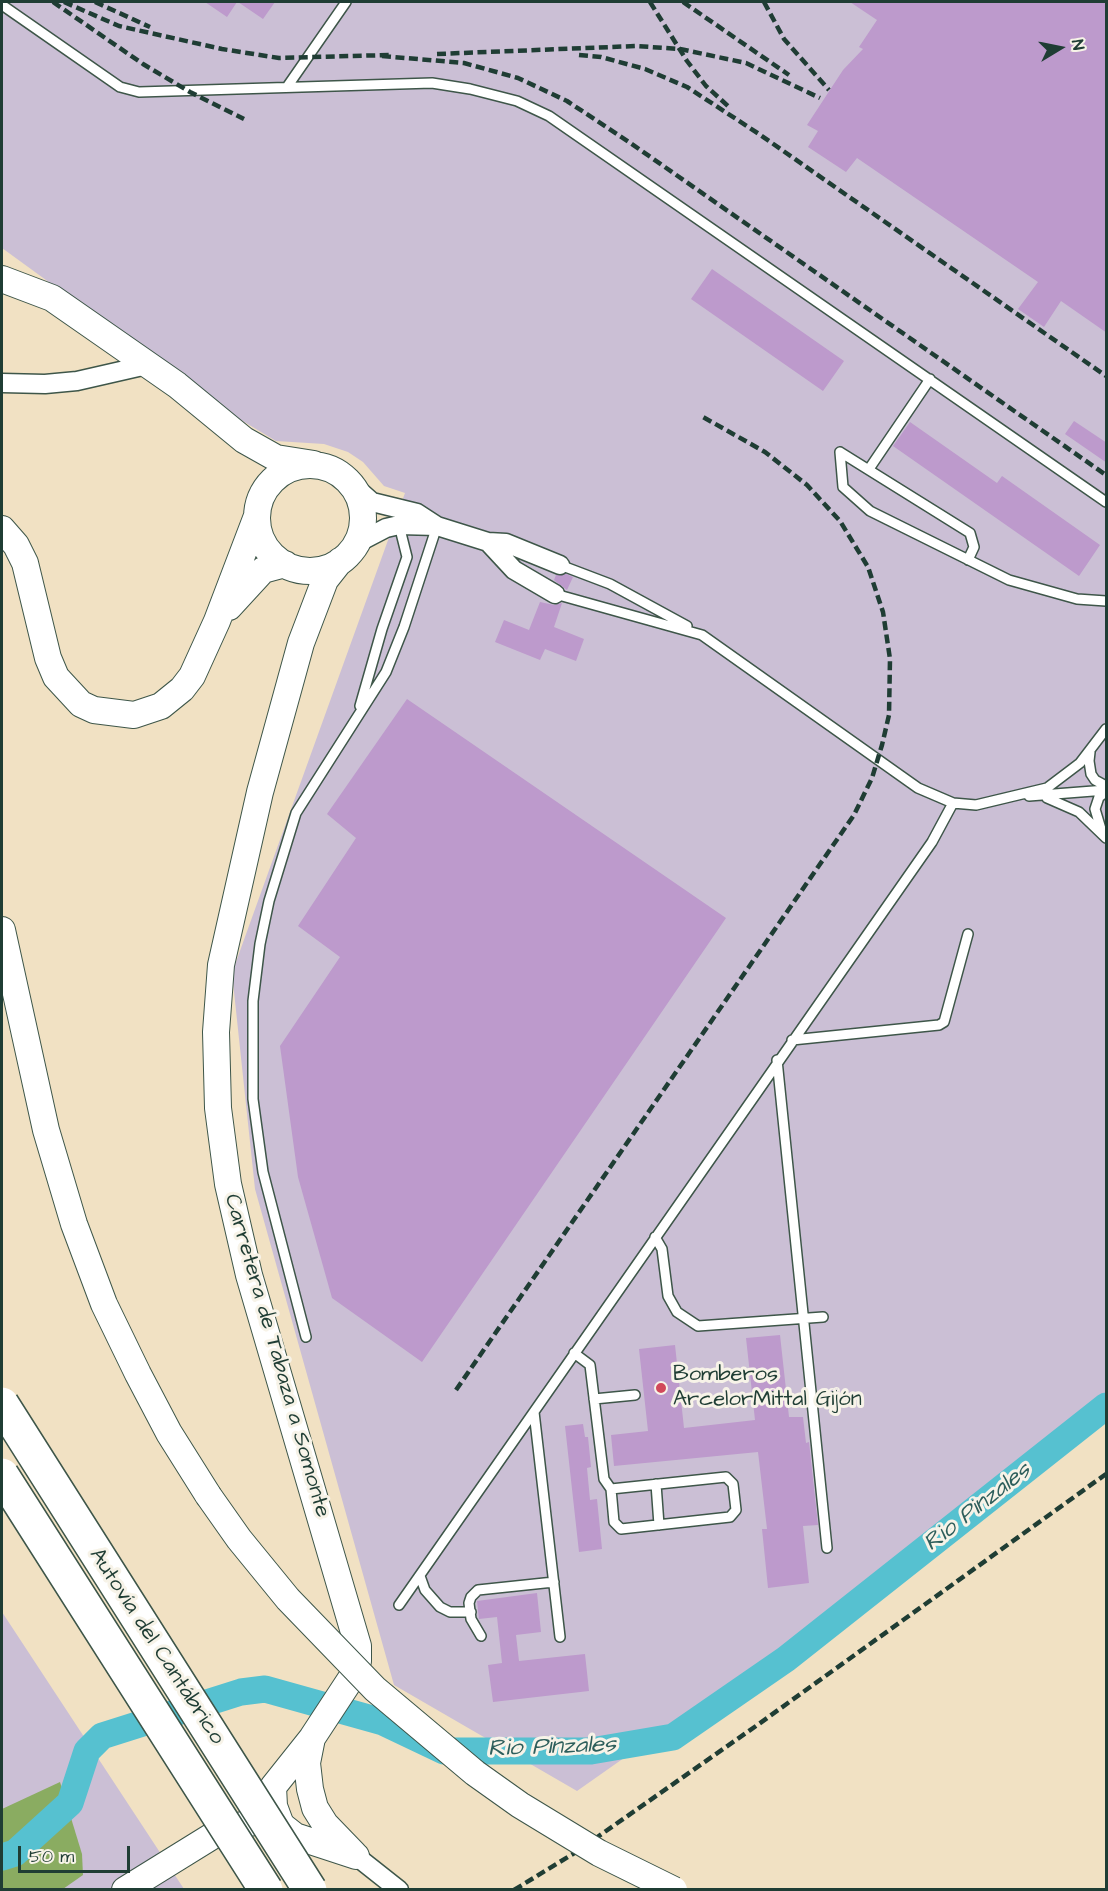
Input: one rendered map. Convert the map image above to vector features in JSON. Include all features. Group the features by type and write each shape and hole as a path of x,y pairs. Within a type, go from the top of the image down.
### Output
{"highway":[{"name":"Autovía del Cantábrico","path":"2,1404 310,1890"},
{"name":"Autovía del Cantábrico","path":"2,1475 266,1890"}],"street":[{"path":"2,279 52,298 177,385 244,440 276,458 331,469 372,502 417,513 438,526 488,542 506,543 560,565"},
{"path":"2,383 45,384 76,381 147,364"},
{"path":"244,440 260,472 259,532 265,547 276,560 288,566 316,571 345,556 374,533 399,525 438,526"},
{"path":"2,529 16,545 25,563 48,658 56,677 81,704 94,710 134,715 161,706 173,698 192,676 217,621 268,485 280,473 296,466 314,464"},
{"path":"345,478 356,492 362,508 362,526 345,556"},
{"path":"488,542 514,570 555,594"},
{"name":"Carretera de Tabaza a Somonte","path":"222,1839 273,1787 313,1736 354,1674 358,1661 356,1633 249,1275 228,1184 218,1098 216,1032 221,964 260,792 301,643 325,580 345,556"},
{"path":"217,621 251,580 263,570 288,566"},
{"name":"Carretera de Tabaza a Somonte","path":"288,566 301,582 307,602 301,643"},
{"path":"2,930 46,1130 74,1224 104,1304 138,1374 169,1433 208,1495 239,1539 288,1599 375,1689 475,1773 520,1804 599,1853 674,1890"},
{"name":"Carretera de Tabaza a Somonte","path":"313,1736 307,1763 315,1808 325,1824 348,1848"},
{"path":"273,1787 274,1806 288,1831"},
{"path":"288,1831 310,1789"},
{"path":"125,1887 180,1857 222,1839 288,1831 348,1848 399,1890"}],"lane":[{"path":"287,87 346,2"},
{"path":"2,5 120,87 139,92 432,83 470,89 518,101 549,116 1107,502"},
{"path":"869,469 930,379"},
{"path":"968,560 974,547 970,533 840,452 843,487 854,500 870,512 968,560 1009,580 1077,599 1107,601"},
{"path":"356,718 382,629 407,557 399,525"},
{"path":"306,1337 263,1172 253,1099 253,1001 269,901 296,813 386,672 404,627 438,526"},
{"path":"560,565 610,584 702,635 918,788 953,804 976,805 1047,788 1057,782 1091,750 1107,729"},
{"path":"555,594 702,635"},
{"path":"1091,750 1089,762 1091,774 1107,789"},
{"path":"1020,796 1040,797 1107,789"},
{"path":"1106,837 1098,824 1095,809 1099,797 1107,789"},
{"path":"1040,797 1079,812 1106,837"},
{"path":"399,1605 777,1060 932,842 953,804"},
{"path":"792,1040 939,1025 945,1022 968,934"},
{"path":"777,1060 826,1548"},
{"path":"655,1237 662,1249 668,1296 677,1312 698,1326 823,1317"},
{"path":"574,1353 590,1365 604,1479 611,1489 614,1522 621,1529 730,1517 735,1510 733,1484 726,1478 611,1489"},
{"path":"594,1399 635,1395"},
{"path":"534,1412 560,1637"},
{"path":"656,1484 659,1525"},
{"path":"420,1576 425,1590 440,1607 450,1612 471,1612"},
{"path":"481,1636 475,1629 471,1612 471,1597 478,1590 554,1582"}],"shaded area":[{"path":"2,2 1106,2 1106,1419 577,1791 394,1685 255,1189 232,973 405,493 384,486 363,462 348,452 324,444 276,441 226,411 2,248"},
{"path":"2,1612 184,1889 2,1889"}],"green space":[{"path":"60,1782 82,1854 83,1875 63,1889 2,1889 2,1809"}],"building":[{"path":"205,2 237,2 227,17"},
{"path":"238,2 275,2 263,19"},
{"path":"850,2 1107,2 1107,333 1061,301 1044,327 1018,309 1038,282 857,158 846,172 808,147 818,131 807,125 843,70 863,49 859,47 877,20"},
{"path":"712,269 844,361 823,391 691,299"},
{"path":"1074,421 1107,443 1107,463 1065,434"},
{"path":"910,422 997,483 1002,476 1100,545 1079,576 893,446"},
{"path":"566,574 573,577 567,590 554,580 556,575"},
{"path":"540,602 554,605 562,603 554,627 584,639 576,661 545,649 540,660 495,642 504,620 529,630"},
{"path":"407,699 726,918 422,1362 332,1298 298,1177 280,1046 340,957 298,926 356,838 327,814"},
{"path":"780,1335 789,1417 803,1417 806,1443 809,1442 818,1525 803,1526 809,1583 768,1588 762,1529 767,1529 758,1452 614,1466 611,1435 648,1431 639,1349 675,1345 684,1428 755,1420 746,1338"},
{"path":"583,1424 585,1437 588,1437 591,1467 587,1468 590,1500 597,1499 602,1549 579,1552 565,1426"},
{"path":"537,1593 541,1632 516,1635 519,1661 585,1654 589,1691 493,1702 488,1665 502,1663 497,1617 479,1619 477,1601"}],"waterway":[{"name":"Rio Pinzales","path":"2,1857 15,1853 70,1803 87,1751 102,1736 241,1692 265,1689 383,1722 444,1751 591,1751 673,1737 786,1659 1106,1406"}],"railway":[{"path":"53,2 143,64 190,92 244,119"},
{"path":"64,2 119,26 222,49 279,58 389,55"},
{"path":"95,2 150,27"},
{"path":"650,2 687,61 706,86 728,106"},
{"path":"683,2 789,75"},
{"path":"764,2 784,39 829,90"},
{"path":"437,54 636,46 680,49 746,63 820,98"},
{"path":"579,55 601,57 645,69 687,87 759,134 1106,376"},
{"path":"382,56 464,63 518,78 567,101 1106,475"},
{"path":"456,1390 854,815 872,778 882,745 889,715 890,659 883,612 868,567 840,521 807,485 765,452 703,417"},
{"path":"514,1890 576,1852 756,1726 1106,1474"}],"place":[{"name":"Bomberos ArcelorMittal Gijón","path":"661,1388"}]}
